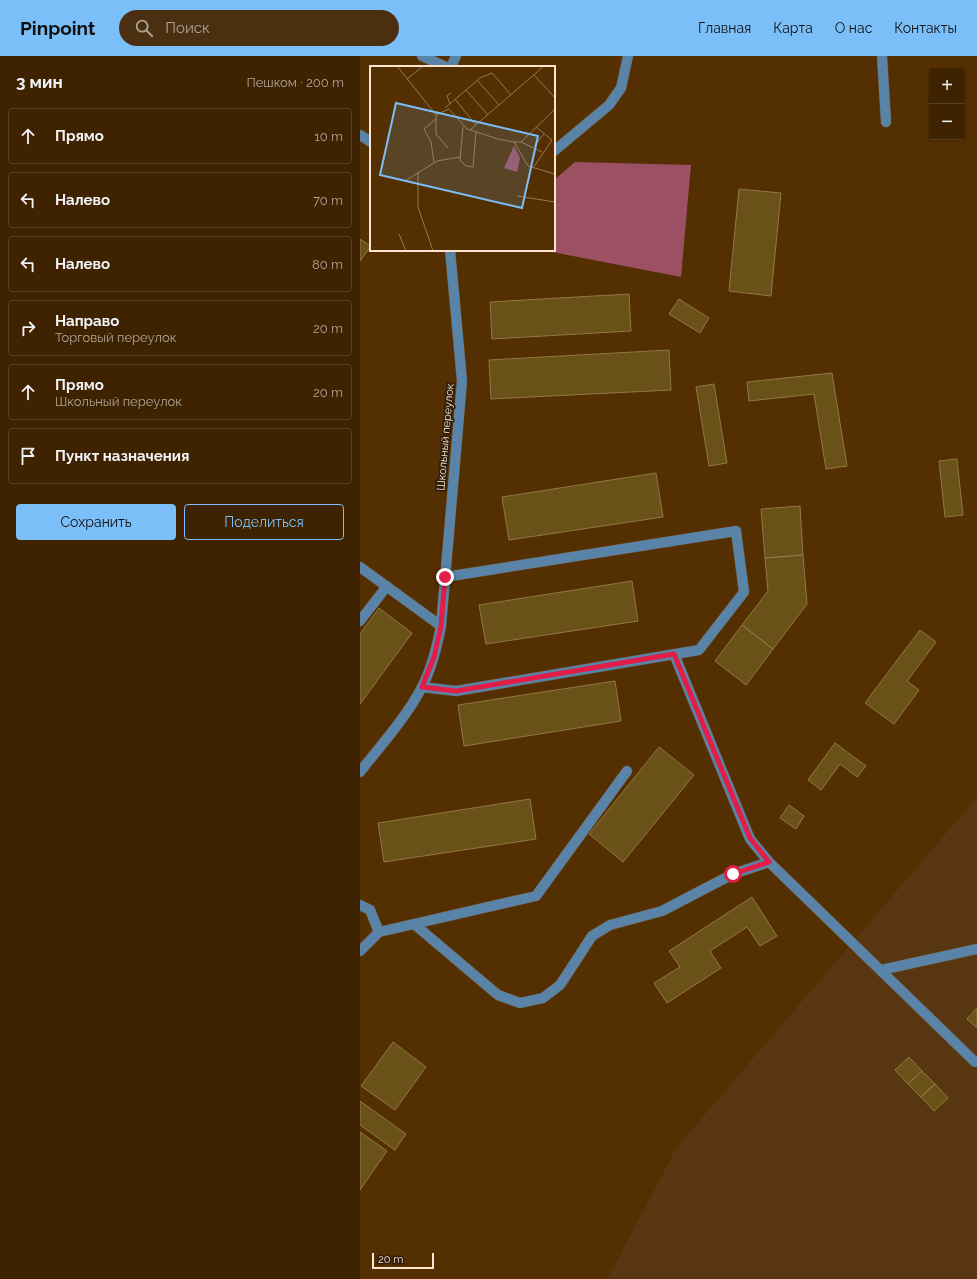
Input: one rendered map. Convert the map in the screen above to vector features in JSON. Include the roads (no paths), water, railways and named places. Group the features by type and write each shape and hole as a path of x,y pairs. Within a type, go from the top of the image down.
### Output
{"street":[{"path":"422,56 444,66"},
{"path":"451,66 456,56"},
{"path":"555,150 609,105 621,88 628,56"},
{"path":"882,56 886,122"},
{"path":"360,135 370,141"},
{"name":"Школьный переулок","path":"360,772 403,716 422,687 434,657 441,626 462,381 450,251"},
{"path":"422,687 456,691 699,650 744,592 736,531 445,577"},
{"path":"360,567 441,626"},
{"path":"360,621 387,586"},
{"path":"674,654 750,838 769,862 975,1062"},
{"path":"360,951 379,932 536,896 627,771"},
{"path":"414,924 498,995 520,1003 543,998 560,985 592,936 610,925 662,911 733,874 769,862"},
{"path":"360,905 370,910 379,932"},
{"path":"880,970 977,949"}]}
